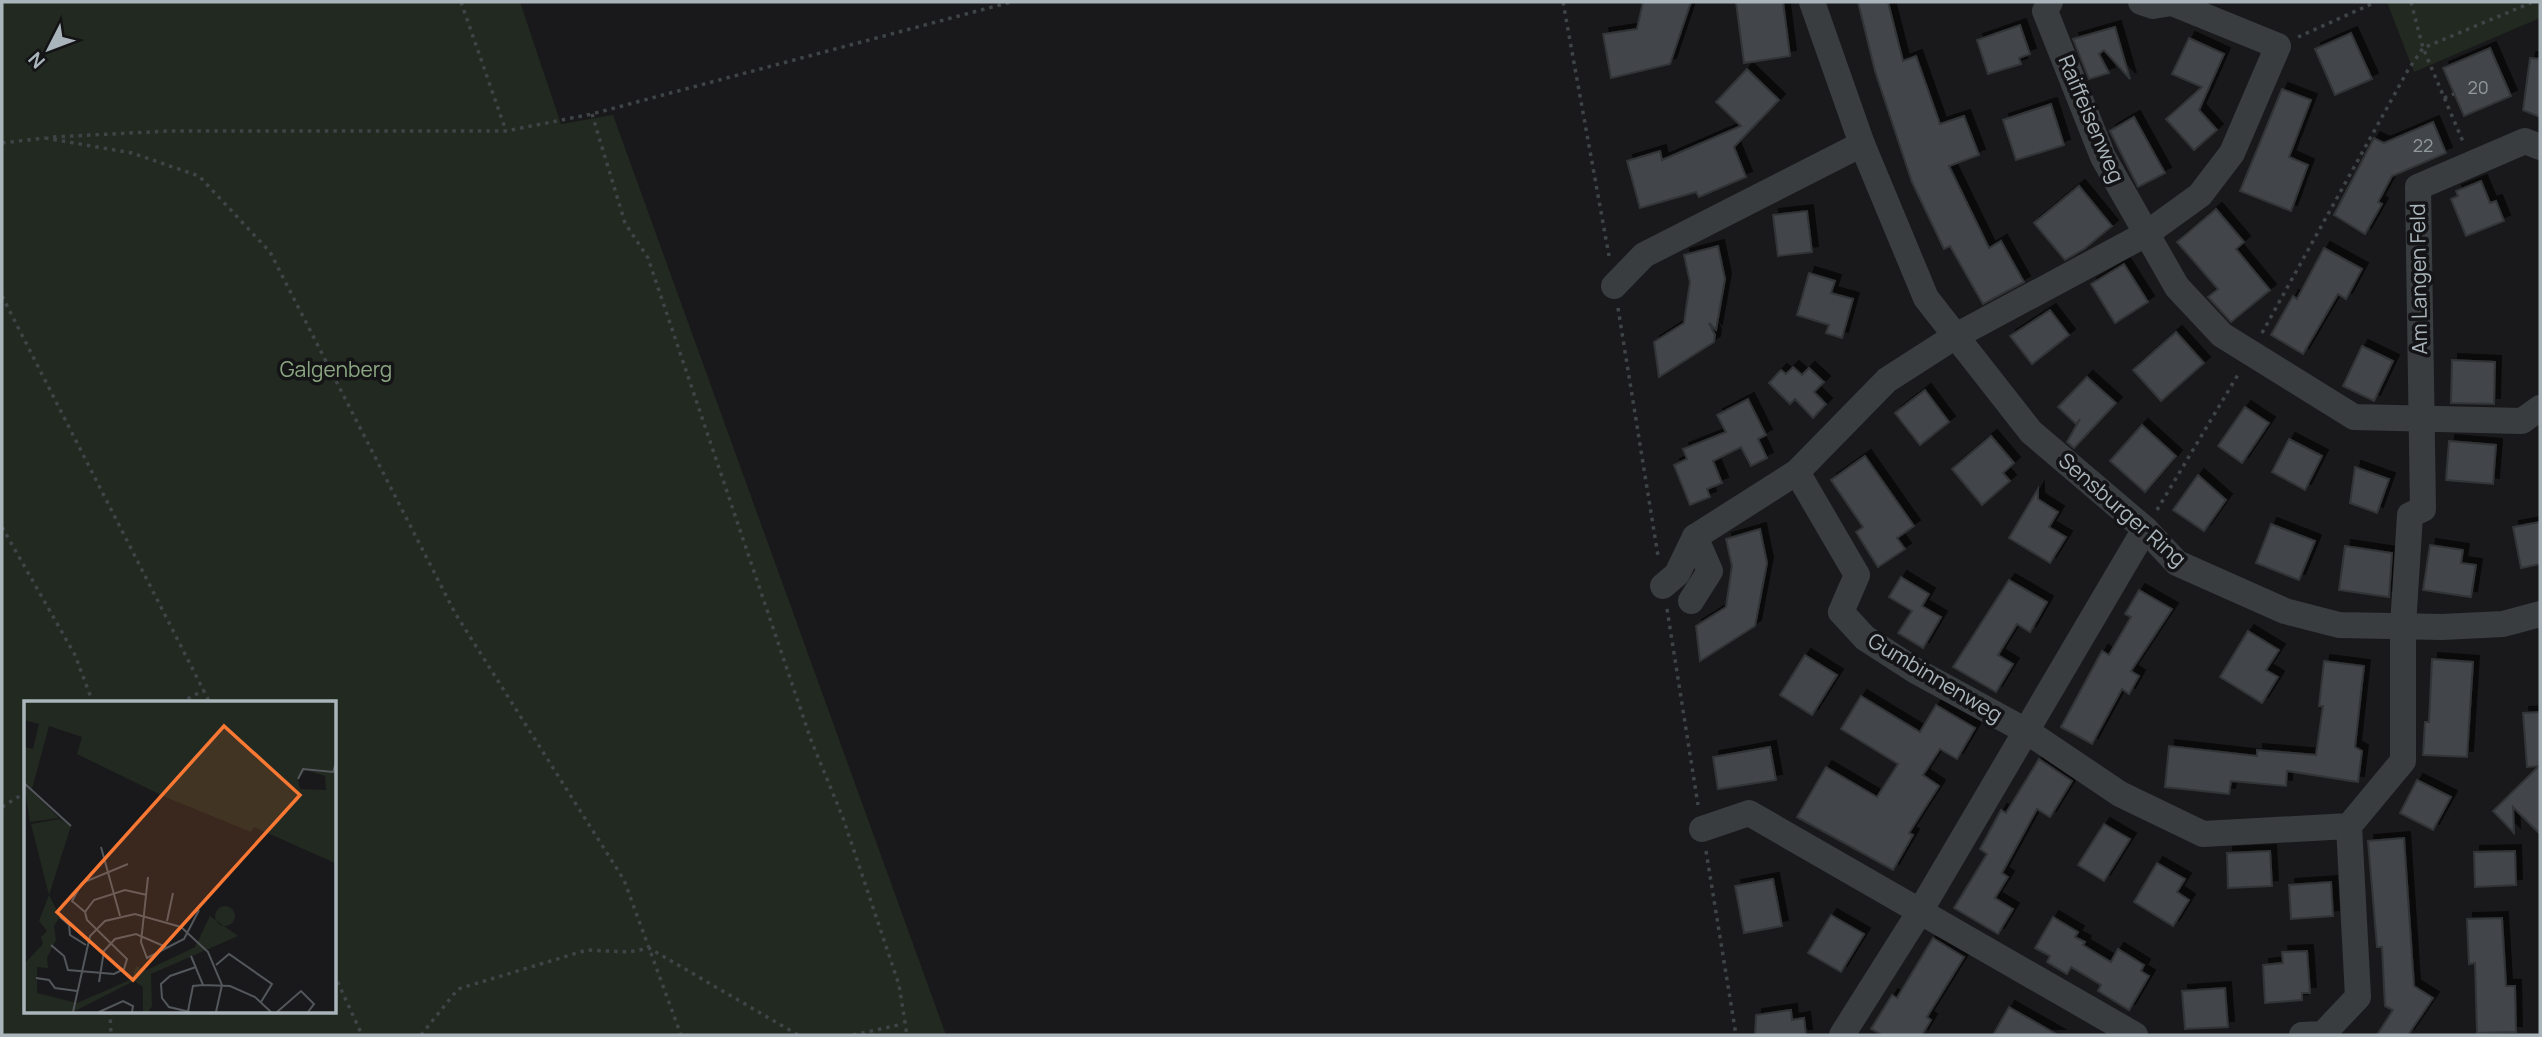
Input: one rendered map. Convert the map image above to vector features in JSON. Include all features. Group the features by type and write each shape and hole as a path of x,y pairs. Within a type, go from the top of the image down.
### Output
{"street":[{"name":"Sensburger Ring","path":"1812,2 1862,144 1926,298 2031,432 2145,529 2177,563 2285,611 2339,625 2503,624 2540,614"},
{"name":"Raiffeisenweg","path":"2050,2 2045,10 2104,157 2146,234 2177,287 2222,335 2252,351"},
{"path":"1663,586 1677,574 1695,537 1797,472 1887,380 1954,337 2146,234 2200,195 2232,153 2278,46 2172,3 2153,6 2141,2"},
{"name":"Am Langen Feld","path":"2403,626 2410,515 2423,509 2418,187 2525,141 2540,147"},
{"path":"1614,286 1644,255 1862,144"},
{"path":"2252,351 2354,417 2422,421 2522,421 2540,408"},
{"name":"Gumbinnenweg","path":"1797,472 1857,575 1842,612 1865,638 1916,671 2028,732"},
{"name":"Gumbinnenweg","path":"1842,1035 2028,732 2145,529"},
{"path":"1691,601 1710,571 1695,537"},
{"path":"2302,1035 2323,1034 2358,996 2349,826 2403,761 2403,626"},
{"path":"2028,732 2120,794 2203,834 2349,826"},
{"path":"1702,829 1749,813 2135,1035"}],"path":[{"path":"461,2 506,131"},
{"path":"2,143 169,131 506,131 592,114 1011,2"},
{"path":"1563,2 1614,286 1736,1035"},
{"path":"2278,46 2376,2"},
{"path":"2411,2 2423,48 2471,162"},
{"path":"2145,529 2252,351 2408,70 2423,48 2533,2"},
{"path":"2444,98 2454,94"},
{"path":"592,114 625,223 648,258 811,740 847,831 899,985 903,1024 907,1035"},
{"path":"45,138 132,153 199,176 270,251 454,613 624,880 681,1035"},
{"path":"2,296 209,701"},
{"path":"2,527 75,655 92,701"},
{"path":"184,701 204,690"},
{"path":"2,807 24,793"},
{"path":"421,1035 458,989 587,950 629,952 649,948 798,1035"},
{"path":"336,978 362,1035"},
{"path":"110,1012 111,1035"},
{"path":"853,1035 903,1024"}],"green space":[{"name":"Galgenberg","path":"2,2 520,2 561,124 613,115 946,1035 2,1035"},
{"path":"2387,2 2540,2 2540,18 2414,72"}],"building":[{"path":"1643,2 1691,2 1670,64 1611,78 1603,34 1637,29"},
{"path":"1736,2 1783,2 1790,56 1744,63"},
{"path":"1858,2 1888,2 1903,61 1916,56 1940,124 1964,116 1979,155 1949,166 1989,248 2001,241 2024,282 1983,304 1950,246 1944,249 1912,182 1875,71"},
{"path":"2020,25 2030,54 2019,58 2021,64 1988,74 1977,40"},
{"path":"2115,27 2130,79 2104,50 2099,54 2109,73 2089,79 2073,39"},
{"path":"2351,33 2372,79 2335,95 2315,49"},
{"path":"2189,38 2224,54 2199,110 2217,130 2194,150 2166,119 2202,87 2172,74"},
{"path":"2490,48 2511,96 2464,116 2443,68"},
{"path":"2530,58 2540,59 2540,117 2523,110"},
{"path":"1747,69 1779,100 1734,147 1746,177 1699,197 1696,192 1640,208 1627,161 1660,151 1662,160 1741,126 1716,102"},
{"path":"2282,89 2311,100 2289,157 2308,165 2291,211 2240,191"},
{"path":"2051,104 2064,145 2016,160 2003,120"},
{"path":"2134,117 2165,173 2138,187 2110,131"},
{"path":"2433,122 2446,153 2392,176 2378,202 2382,204 2365,234 2334,215 2374,138 2384,143"},
{"path":"2481,181 2490,203 2496,201 2504,221 2466,236 2451,199 2458,196 2456,191"},
{"path":"2079,186 2112,226 2084,249 2065,260 2034,223"},
{"path":"2216,209 2244,242 2236,249 2270,290 2231,322 2208,297 2218,289 2177,242"},
{"path":"1807,211 1812,252 1778,256 1773,215"},
{"path":"1718,246 1725,279 1716,330 1709,323 1715,335 1714,342 1659,377 1654,342 1684,323 1690,282 1684,255"},
{"path":"2324,248 2362,269 2346,299 2338,294 2303,354 2271,335 2293,296 2297,299"},
{"path":"2124,264 2148,302 2115,323 2091,284"},
{"path":"1809,273 1835,281 1831,293 1853,299 1842,338 1826,333 1829,325 1797,315"},
{"path":"2050,310 2069,335 2032,364 2010,336"},
{"path":"2176,332 2204,363 2161,401 2133,370"},
{"path":"2362,346 2393,361 2374,401 2343,386"},
{"path":"2452,360 2495,362 2494,404 2451,403"},
{"path":"1793,367 1802,375 1809,368 1824,382 1814,392 1826,404 1813,418 1795,399 1790,404 1769,383 1781,370 1786,374"},
{"path":"2087,377 2116,403 2074,448 2067,442 2080,419 2076,424 2058,407"},
{"path":"1925,390 1949,422 1920,445 1895,413"},
{"path":"1748,399 1766,435 1758,439 1767,458 1751,466 1741,447 1713,461 1722,483 1707,489 1710,497 1690,505 1674,465 1687,459 1683,449 1726,432 1717,415"},
{"path":"2245,407 2269,423 2242,463 2218,446"},
{"path":"2142,425 2176,456 2145,492 2110,461"},
{"path":"1991,436 2014,463 2003,473 2010,481 1982,505 1952,469"},
{"path":"2289,439 2322,456 2305,490 2272,472"},
{"path":"2449,441 2496,445 2493,484 2446,480"},
{"path":"1865,456 1914,526 1897,538 1905,549 1878,567 1856,532 1863,527 1831,480"},
{"path":"2355,467 2389,479 2377,513 2350,503"},
{"path":"2198,475 2226,500 2204,531 2173,510"},
{"path":"2038,489 2038,499 2058,512 2049,527 2066,537 2050,563 2009,538"},
{"path":"2540,522 2540,564 2521,568 2513,527"},
{"path":"2271,524 2315,541 2299,580 2256,563"},
{"path":"1760,529 1767,563 1755,626 1700,661 1696,626 1726,607 1732,566 1726,539"},
{"path":"2430,545 2463,550 2461,563 2476,565 2471,597 2423,590"},
{"path":"2345,546 2392,553 2389,597 2339,590"},
{"path":"1901,577 1929,594 1922,606 1941,617 1923,648 1898,633 1912,611 1889,597"},
{"path":"2009,580 2047,602 2030,632 2017,624 1998,655 2013,664 1996,692 1953,667"},
{"path":"2139,590 2172,609 2131,671 2139,676 2129,694 2122,689 2092,744 2061,727 2102,651 2109,655 2131,617 2125,614"},
{"path":"2248,631 2279,650 2266,670 2278,677 2262,703 2220,677"},
{"path":"1805,655 1837,675 1812,715 1780,695"},
{"path":"2432,659 2473,662 2467,757 2423,755 2425,722 2429,722"},
{"path":"2324,661 2364,666 2355,747 2362,751 2358,782 2287,771 2286,786 2231,781 2229,794 2165,787 2169,746 2257,756 2257,750 2316,755 2323,706 2319,706"},
{"path":"1861,696 1920,732 1936,705 1975,728 1957,759 1940,749 1923,775 1939,786 1909,833 1913,835 1893,870 1797,817 1826,767 1877,797 1898,764 1841,729"},
{"path":"2540,712 2540,834 2513,807 2514,833 2493,811 2539,766 2527,767 2523,713"},
{"path":"1770,747 1776,780 1718,789 1713,757"},
{"path":"2039,759 2072,781 2050,817 2037,809 2002,873 2008,877 1995,898 2013,909 1998,934 1954,908 1987,854 1980,849 2001,810 2006,813"},
{"path":"2417,780 2451,797 2433,830 2400,813"},
{"path":"2104,824 2130,839 2104,881 2078,865"},
{"path":"2404,838 2414,986 2433,998 2408,1035 2377,1035 2393,1010 2385,1006 2382,947 2377,947 2368,841"},
{"path":"2270,851 2272,886 2228,888 2227,853"},
{"path":"2515,851 2516,885 2475,887 2474,852"},
{"path":"2157,863 2185,879 2177,892 2189,900 2173,926 2134,902"},
{"path":"1773,879 1782,926 1744,933 1735,886"},
{"path":"2331,882 2333,916 2291,919 2289,885"},
{"path":"1831,915 1864,934 1841,972 1808,953"},
{"path":"2053,917 2078,932 2075,937 2085,942 2083,945 2111,962 2118,949 2144,965 2141,971 2149,976 2129,1010 2098,991 2101,985 2071,967 2067,974 2047,962 2050,956 2035,948"},
{"path":"2502,918 2506,986 2515,986 2516,1032 2477,1033 2475,963 2469,964 2467,919"},
{"path":"1933,938 1964,957 1927,1017 1931,1020 1922,1035 1882,1035 1871,1029 1892,995 1897,998"},
{"path":"2307,951 2310,993 2302,993 2302,1000 2265,1003 2263,965 2283,963 2282,952"},
{"path":"2225,988 2228,1027 2185,1029 2182,991"},
{"path":"2009,1007 2058,1035 1993,1035"},
{"path":"1791,1010 1792,1020 1804,1018 1806,1035 1755,1035 1756,1015"}]}
